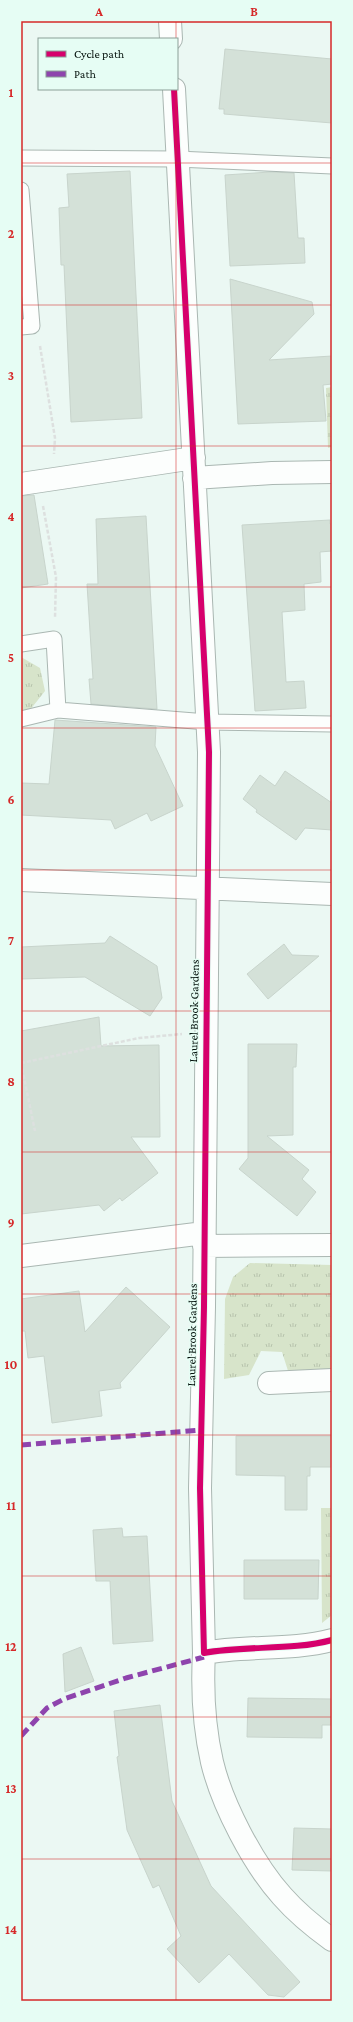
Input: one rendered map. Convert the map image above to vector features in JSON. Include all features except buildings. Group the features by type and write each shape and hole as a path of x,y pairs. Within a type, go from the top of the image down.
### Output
{"street":[{"path":"170,21 171,38"},
{"name":"Laurel Brook Gardens","path":"174,90 207,722 204,1240 200,1488 206,1720 212,1762 225,1798 246,1845 282,1896 315,1927 332,1940"},
{"path":"21,484 194,468 272,473 332,472"},
{"path":"21,880 332,894"},
{"path":"21,1256 204,1240 332,1246"},
{"path":"269,1383 332,1380"},
{"path":"204,1653 258,1646 314,1645 332,1640"}],"lane":[{"path":"21,158 177,159 332,166"},
{"path":"21,190 32,326 21,327"},
{"path":"21,644 54,639 58,710"},
{"path":"21,719 58,710 207,722 332,724"}],"path":[{"path":"35,1131 21,1063 139,1038 205,1032"}],"green space":[{"path":"332,387 332,447 328,448 326,388"},
{"path":"21,657 40,668 45,691 30,710 21,712"},
{"path":"250,1263 332,1265 332,1371 289,1374 282,1352 261,1351 249,1375 224,1379 225,1299 233,1277"},
{"path":"321,1508 332,1508 332,1615 322,1623"}],"marked path":[{"path":"21,1445 201,1430"},
{"path":"21,1736 47,1708 64,1699 126,1678 204,1657"}],"cycle path":[{"path":"174,90 209,752 204,1307 200,1488 204,1653 236,1649 301,1646 332,1640"}]}
